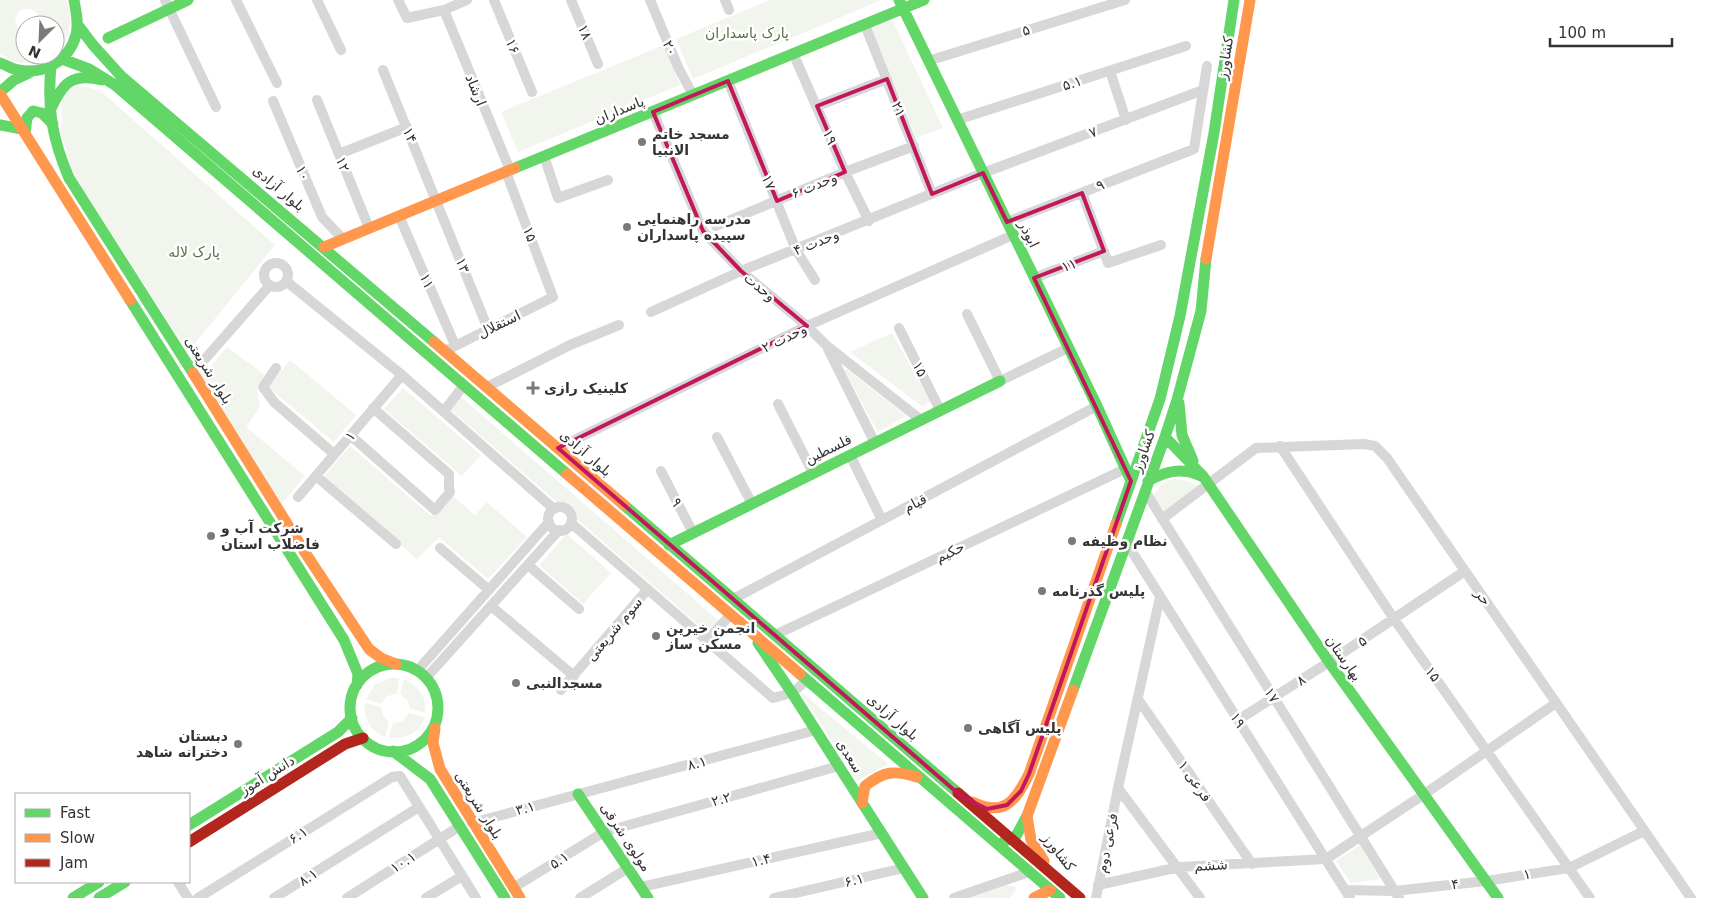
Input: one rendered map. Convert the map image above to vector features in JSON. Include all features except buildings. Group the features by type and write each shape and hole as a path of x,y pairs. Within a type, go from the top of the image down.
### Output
{"main road":[{"path":"65,55 76,38 78,12 74,0"},
{"path":"78,12 82,0"},
{"path":"108,38 168,4 188,0"},
{"name":"پاسداران","path":"324,247 865,24 901,5 924,0"},
{"name":"کشاورز","path":"961,796 980,807 997,809 1007,806 1021,791 1029,774 1160,399 1180,316 1208,162 1234,0"},
{"name":"کشاورز","path":"1066,886 1030,843 1027,831 1027,816 1165,437 1201,311 1206,259 1250,0"},
{"name":"ابوذر","path":"901,5 1097,406 1131,481"},
{"name":"بلوار آزادی","path":"78,25 121,76 324,247 450,348 486,387 1080,898"},
{"name":"بلوار آزادی","path":"65,60 89,69 115,85 1060,898"},
{"path":"0,63 19,71 32,72"},
{"path":"51,66 14,80 0,93 344,640 358,674 357,685"},
{"name":"بلوار شریعتی","path":"51,66 50,111 64,169 73,187 356,630 369,648 381,658 396,664"},
{"path":"50,111 59,90 67,82 91,77 115,85"},
{"path":"24,131 26,117 28,113 33,111 40,111 53,124"},
{"path":"0,125 24,131"},
{"path":"1208,162 1223,164"},
{"path":"1109,544 1121,524 1148,452 1165,437 1165,408 1180,316"},
{"name":"فلسطین","path":"669,544 1000,381"},
{"path":"1179,391 1182,435 1190,458 1206,480"},
{"name":"بهارستان","path":"1165,437 1206,480 1329,662 1498,898"},
{"path":"1146,486 1158,475 1174,471 1188,471 1206,480"},
{"path":"583,488 591,477"},
{"name":"سعدی","path":"750,631 816,730 923,898"},
{"path":"1070,655 1084,660"},
{"path":"396,664 407,666 422,674 433,687 438,709 432,731 420,743 404,750 393,752 371,745 363,738 356,729 350,707 352,696 364,676 373,669 384,665 396,664"},
{"name":"دانش آموز","path":"190,824 338,732 352,718"},
{"name":"بلوار شریعتی","path":"436,720 433,743 440,770 516,893"},
{"name":"دانش آموز","path":"190,841 345,744 363,738"},
{"name":"بلوار شریعتی","path":"393,752 430,779 505,898"},
{"path":"430,779 431,770 434,768 440,770"},
{"path":"862,803 865,786 879,776 897,771 920,778"},
{"path":"1029,774 1041,778"},
{"name":"مولوی شرقی","path":"578,794 648,898"},
{"path":"972,823 979,824 1000,841 1012,840 1016,837 1027,816"},
{"path":"73,898 97,883"},
{"path":"100,898 123,883"},
{"path":"1034,898 1050,890"}],"street":[{"path":"236,0 277,83"},
{"path":"317,0 341,50"},
{"path":"398,0 407,18 444,10 468,0"},
{"name":"۱۶","path":"494,0 532,92"},
{"name":"۱۸","path":"571,0 598,64"},
{"name":"۲۰","path":"650,0 678,67 693,95"},
{"name":"۵","path":"928,60 1090,5 1125,0"},
{"path":"168,4 216,107"},
{"name":"ارشاد","path":"444,10 508,171"},
{"name":"۲۱","path":"865,24 932,194"},
{"name":"۵.۱","path":"957,120 1186,46"},
{"name":"۱۹","path":"793,53 845,172 869,220"},
{"path":"1203,90 1207,66"},
{"name":"۱۴","path":"383,70 437,200"},
{"path":"1110,71 1126,120"},
{"path":"817,106 887,80"},
{"name":"۱۷","path":"728,81 796,250 815,280"},
{"name":"۷","path":"983,173 1203,90"},
{"name":"۹","path":"1007,222 1194,149 1203,90"},
{"name":"۱۲","path":"316,100 369,228"},
{"name":"۱۰","path":"273,101 322,217 343,238"},
{"name":"وحدت","path":"653,112 703,231 741,271 807,326 826,346 921,420"},
{"path":"339,154 407,127"},
{"name":"وحدت ۶","path":"716,226 845,172 914,146"},
{"path":"544,156 558,198 608,180"},
{"name":"۱۵","path":"508,171 553,297"},
{"name":"وحدت ۴","path":"650,312 741,271 983,173"},
{"path":"1082,192 1108,263 1161,245"},
{"name":"۱۳","path":"437,200 488,329"},
{"name":"۱۱","path":"399,216 450,348"},
{"name":"وحدت ۲","path":"558,448 807,326 1013,235"},
{"name":"۱۱","path":"1034,278 1104,251"},
{"path":"277,263 284,266 288,273 286,280 277,286 270,285 264,275 267,268 277,263"},
{"path":"286,280 402,375 554,509"},
{"path":"190,368 205,359 270,285"},
{"name":"استقلال","path":"450,348 553,297"},
{"path":"967,314 1000,381 1068,348"},
{"path":"486,387 570,345 619,325"},
{"name":"۱۵","path":"899,328 940,410"},
{"path":"826,346 876,442"},
{"path":"276,368 263,387 274,402 334,454"},
{"name":"۱","path":"298,497 402,375"},
{"path":"444,412 464,385"},
{"path":"778,404 814,473"},
{"name":"قیام","path":"733,599 1097,406"},
{"path":"350,435 436,510 450,492 449,474 373,408"},
{"path":"717,437 752,504"},
{"name":"حر","path":"1206,480 1256,448 1364,444 1375,446 1387,458 1691,898"},
{"name":"۱۵","path":"1280,446 1394,619 1590,898"},
{"path":"850,455 882,520"},
{"name":"حکیم","path":"775,635 1125,469"},
{"name":"۹","path":"661,471 693,533"},
{"path":"316,476 396,544"},
{"path":"1162,519 1206,480"},
{"name":"۱۷","path":"1146,486 1162,519 1397,894"},
{"path":"422,674 492,606 559,530 566,528 571,523 571,516 568,510 561,507 554,509 549,514 549,522 553,528 559,530"},
{"path":"422,674 489,590 549,522"},
{"path":"571,523 773,698 792,693 807,680"},
{"name":"۱۹","path":"1126,542 1348,894"},
{"path":"440,548 489,590"},
{"path":"528,564 579,609"},
{"name":"۵","path":"1329,662 1465,571"},
{"name":"سوم شریعتی","path":"561,690 647,590"},
{"name":"فرعی دوم","path":"1096,898 1160,597"},
{"path":"492,606 574,676"},
{"path":"707,641 730,615"},
{"name":"۸","path":"1238,720 1329,662"},
{"name":"فرعی ۱","path":"1138,699 1252,864"},
{"path":"1326,859 1556,704"},
{"name":"۸.۱","path":"578,794 816,730"},
{"name":"۲.۲","path":"604,832 839,766"},
{"name":"۶.۱","path":"198,898 392,777 400,776 419,807"},
{"path":"1118,788 1179,867 1200,898"},
{"name":"۳.۱","path":"472,822 578,794"},
{"path":"419,807 476,898"},
{"name":"۸.۱","path":"274,898 419,807"},
{"name":"۱۰.۱","path":"347,898 460,826"},
{"name":"۱","path":"1486,881 1569,868 1644,831"},
{"name":"۵.۱","path":"516,893 604,832"},
{"name":"۱.۴","path":"641,887 882,833"},
{"name":"ششم","path":"1098,885 1179,867 1326,859"},
{"path":"580,898 628,868"},
{"name":"۶.۱","path":"774,898 904,868"},
{"path":"954,898 1029,872"},
{"path":"426,898 462,876"},
{"name":"۴","path":"1348,894 1397,894 1486,881"},
{"path":"179,883 188,898"}],"highlighted area":[{"path":"887,79 932,194 983,173 1007,222 1082,193 1104,251 1034,278 1131,481 1029,774 1021,791 1007,805 987,809 961,796 558,448 807,326 741,271 703,231 653,112 728,81 777,201 845,172 817,106"}],"green space":[{"path":"0,0 66,0 70,22 65,40 65,15 38,15 34,10 26,9 15,15 15,62 0,54"},
{"name":"پارک پاسداران","path":"770,0 882,0 693,79 676,39"},
{"path":"892,19 943,128 916,138 871,27"},
{"path":"664,45 680,85 518,152 501,112"},
{"name":"پارک لاله","path":"72,86 88,87 104,94 275,245 188,352 75,177 61,133 62,97"},
{"path":"892,333 930,401 923,407 850,352"},
{"path":"227,347 265,375 257,387 260,407 246,427 305,476 281,504 198,374 211,366"},
{"path":"290,360 356,415 334,442 268,387"},
{"path":"844,370 848,370 906,416 878,432"},
{"path":"403,388 481,455 462,476 384,409"},
{"path":"461,397 719,621 708,633 451,410"},
{"path":"350,446 431,516 452,495 475,515 487,502 527,537 488,579 439,537 417,559 323,478"},
{"path":"1175,479 1200,486 1166,513 1154,496 1162,484"},
{"path":"567,534 611,573 583,604 539,565"},
{"path":"389,678 399,678 397,694 387,696 381,704 366,699 374,685"},
{"path":"404,679 421,692 425,702 425,713 410,709 408,701 400,694"},
{"path":"800,691 888,764 857,781"},
{"path":"365,703 381,707 383,716 389,722 385,737 375,731 366,719"},
{"path":"409,713 425,717 419,727 411,734 401,738 389,738 393,723 403,721"},
{"path":"1360,845 1380,879 1351,883 1336,861"},
{"path":"1008,885 1016,887 1015,892 1009,898 971,898"}],"traffic: fast":[{"path":"0,63 28,71 46,68 61,59 73,44 77,31 74,0"},
{"path":"108,38 188,0"},
{"path":"899,0 1097,406 1131,481"},
{"path":"515,168 924,0"},
{"path":"1116,524 1160,399 1180,316 1214,133 1234,0"},
{"path":"78,25 121,76 434,342"},
{"path":"65,60 89,69 115,85 567,474"},
{"path":"51,66 50,110 52,123 58,150 69,178 193,373"},
{"path":"0,92 14,80 31,72"},
{"path":"50,111 59,94 69,82 82,78 102,80"},
{"path":"25,133 27,118 33,111 42,113 53,124"},
{"path":"0,125 22,129"},
{"path":"1073,690 1177,400 1201,311 1206,259"},
{"path":"130,300 344,640 358,674 357,685"},
{"path":"669,545 1000,381"},
{"path":"1179,403 1182,435 1193,461"},
{"path":"1165,437 1203,476 1329,662 1498,898"},
{"path":"1148,481 1174,471 1194,473 1201,476"},
{"path":"624,505 958,793"},
{"path":"758,643 923,898"},
{"path":"394,664 411,668 425,677 434,691 438,708 434,725 425,739 411,748 394,752 377,748 363,739 354,725 350,708 354,691 363,677 377,668 394,664"},
{"path":"800,674 1060,898"},
{"path":"190,824 338,732 352,718"},
{"path":"393,751 430,779 505,898"},
{"path":"578,794 648,898"},
{"path":"1003,842 1016,836 1027,816"},
{"path":"73,898 97,883"},
{"path":"99,898 123,883"}],"traffic: slow":[{"path":"1206,259 1250,0"},
{"path":"0,94 130,300"},
{"path":"324,247 515,168"},
{"path":"434,342 624,505"},
{"path":"193,373 306,554 369,649 381,658 396,664"},
{"path":"567,474 800,674"},
{"path":"972,802 992,808 1007,804 1019,792 1029,774 1116,524"},
{"path":"1044,861 1031,840 1027,816 1073,690"},
{"path":"435,728 433,743 440,769 520,898"},
{"path":"862,803 865,786 878,777 890,773 902,773 917,777"},
{"path":"1034,898 1050,890"}],"traffic: jam":[{"path":"190,841 345,744 363,738"},
{"path":"958,793 1080,898"}],"place":[{"name":"مسجد خاتم الانبیا","path":"642,142"},
{"name":"مدرسه راهنمایی سپیده پاسداران","path":"627,227"},
{"name":"کلینیک رازی","path":"533,388"},
{"name":"شرکت آب و فاضلاب استان","path":"211,536"},
{"name":"نظام وظیفه","path":"1072,541"},
{"name":"پلیس گذرنامه","path":"1042,591"},
{"name":"انجمن خیرین مسکن ساز","path":"656,636"},
{"name":"مسجدالنبی","path":"516,683"},
{"name":"پلیس آگاهی","path":"968,728"},
{"name":"دبستان دخترانه شاهد","path":"238,744"}]}
